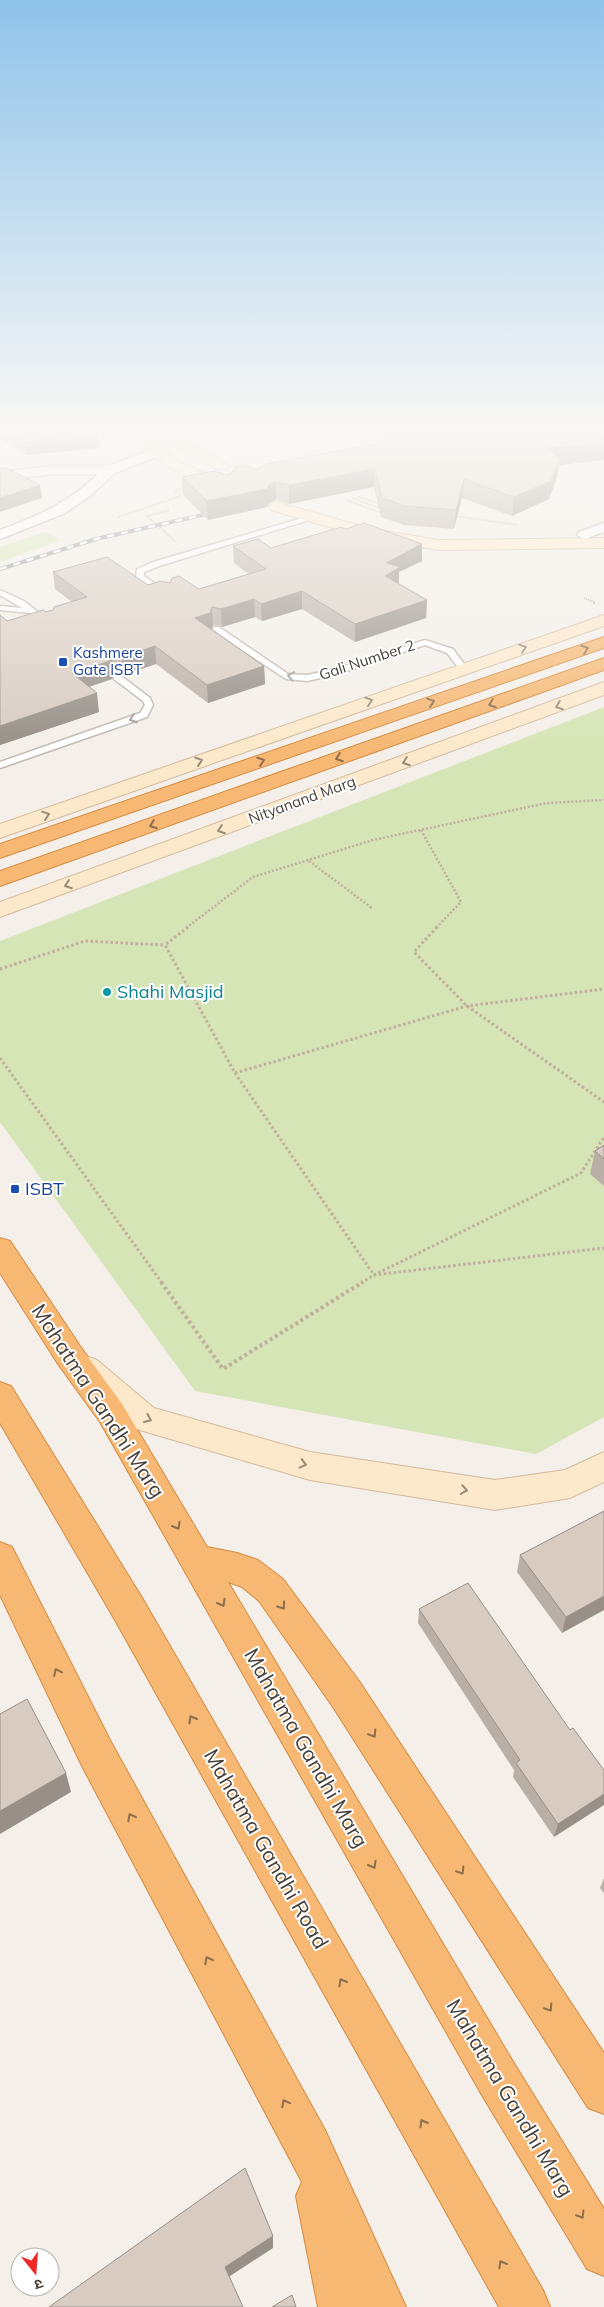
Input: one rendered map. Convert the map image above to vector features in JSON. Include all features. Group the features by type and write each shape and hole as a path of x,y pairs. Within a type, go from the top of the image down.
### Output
{"highway":[{"path":"0,851 604,642"},
{"path":"0,879 604,664"},
{"name":"Mahatma Gandhi Marg","path":"0,1249 69,1355 111,1413 499,2081 604,2252"},
{"name":"Mahatma Gandhi Road","path":"0,1394 128,1608 526,2307"},
{"path":"0,1558 98,1755 309,2146 382,2307"},
{"path":"197,1561 244,1569 260,1578 271,1590 346,1694 604,2092"},
{"path":"309,2146 342,2307"}],"main road":[{"path":"388,537 438,545 604,543"},
{"path":"466,537 489,537"},
{"path":"0,831 604,620"},
{"name":"Nityanand Marg","path":"0,910 604,688"},
{"path":"69,1355 144,1419 310,1466 495,1495 570,1484 604,1466"}],"lane":[{"path":"168,597 140,577 140,571 156,564 249,537"},
{"path":"0,592 6,593 51,626"},
{"path":"0,608 32,612"},
{"name":"Gali Number 2","path":"216,629 286,676 307,678 334,672 425,642 450,651 463,668"},
{"path":"0,765 144,714 149,705 147,700 117,677"}],"path":[{"path":"171,537 181,546"},
{"path":"0,969 84,941 165,945 253,877 373,840 548,803 604,800"},
{"path":"421,830 461,902 414,952 467,1006 604,1102"},
{"path":"308,860 372,908"},
{"path":"165,945 235,1073 374,1275"},
{"path":"235,1073 467,1006 604,989"},
{"path":"0,1058 223,1369 374,1275 581,1173 604,1137"},
{"path":"374,1275 604,1248"}],"green space":[{"path":"31,537 54,537 61,540 0,562 0,547"},
{"path":"604,707 604,1417 536,1454 195,1391 0,1122 0,941"}],"building":[{"path":"309,537 402,537 422,544 386,563 400,567 385,576 427,600 355,624 302,591 261,604 254,599 221,609 212,607 210,613 195,618 264,666 207,685 155,646 122,657 112,655 110,661 72,673 97,693 0,726 0,615 7,621 43,610 46,612 53,610 54,607 87,597 53,572 107,557 148,585 160,581 170,583 172,578 179,576 199,589 266,569 233,546 258,539 271,548"},
{"path":"604,1145 604,1159 595,1151"},
{"path":"604,1511 604,1596 566,1617 520,1555"},
{"path":"468,1583 570,1730 573,1728 604,1770 604,1794 558,1824 516,1763 520,1760 419,1609"},
{"path":"27,1699 66,1773 0,1811 0,1714"},
{"path":"245,2168 273,2236 225,2267 243,2307 49,2307"},
{"path":"292,2295 296,2307 272,2307"}],"railway":[{"path":"0,569 106,537"}],"place":[{"name":"Kashmere Gate ISBT","path":"63,662"},
{"name":"Shahi Masjid","path":"107,992"},
{"name":"ISBT","path":"15,1189"}]}
